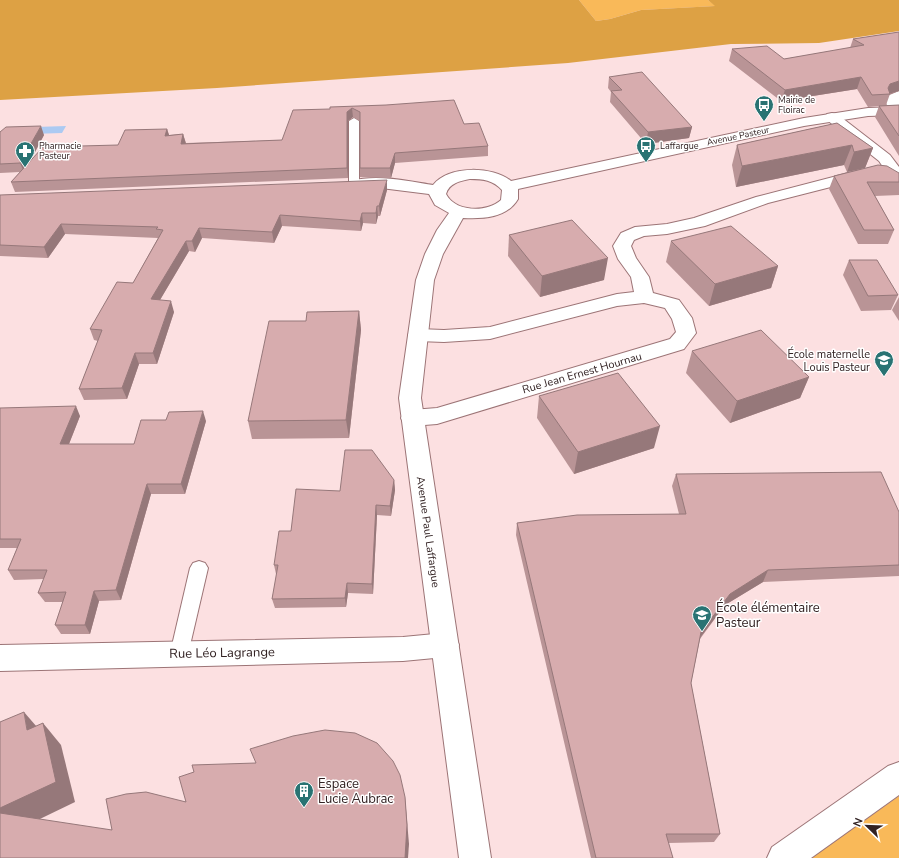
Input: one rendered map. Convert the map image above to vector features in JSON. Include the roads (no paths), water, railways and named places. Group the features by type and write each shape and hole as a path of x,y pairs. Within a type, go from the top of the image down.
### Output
{"street":[{"path":"896,111 892,104 892,99 899,95"},
{"name":"Avenue Pasteur","path":"508,186 832,117 896,111"},
{"path":"644,297 640,276 627,259 622,246 627,237 640,230 667,229 699,222 762,200 886,174 885,158 832,117"},
{"path":"470,174 493,176 508,186 512,193 510,200 505,206 483,214 458,212 440,203 437,196 437,190 441,184 448,179 470,174"},
{"path":"346,184 381,183 437,190"},
{"name":"Avenue Paul Laffargue","path":"458,212 446,230 434,254 425,280 410,398 475,858"},
{"name":"Rue Jean Ernest Hournau","path":"412,418 437,416 677,344 686,333 682,318 672,304 644,297 617,300 490,333 444,336 418,335"},
{"name":"Rue Léo Lagrange","path":"0,658 403,649 445,645"},
{"path":"783,858 899,777"}],"lane":[{"path":"346,184 354,121"},
{"path":"179,654 199,568"}],"water":[{"path":"66,126 62,133 31,134 35,127"}],"place":[{"name":"Mairie de Floirac","path":"764,122"},
{"name":"Laffargue","path":"646,163"},
{"name":"Pharmacie Pasteur","path":"25,168"},
{"name":"École maternelle Louis Pasteur","path":"884,377"},
{"name":"École élémentaire Pasteur","path":"702,632"},
{"name":"Espace Lucie Aubrac","path":"304,808"}]}
